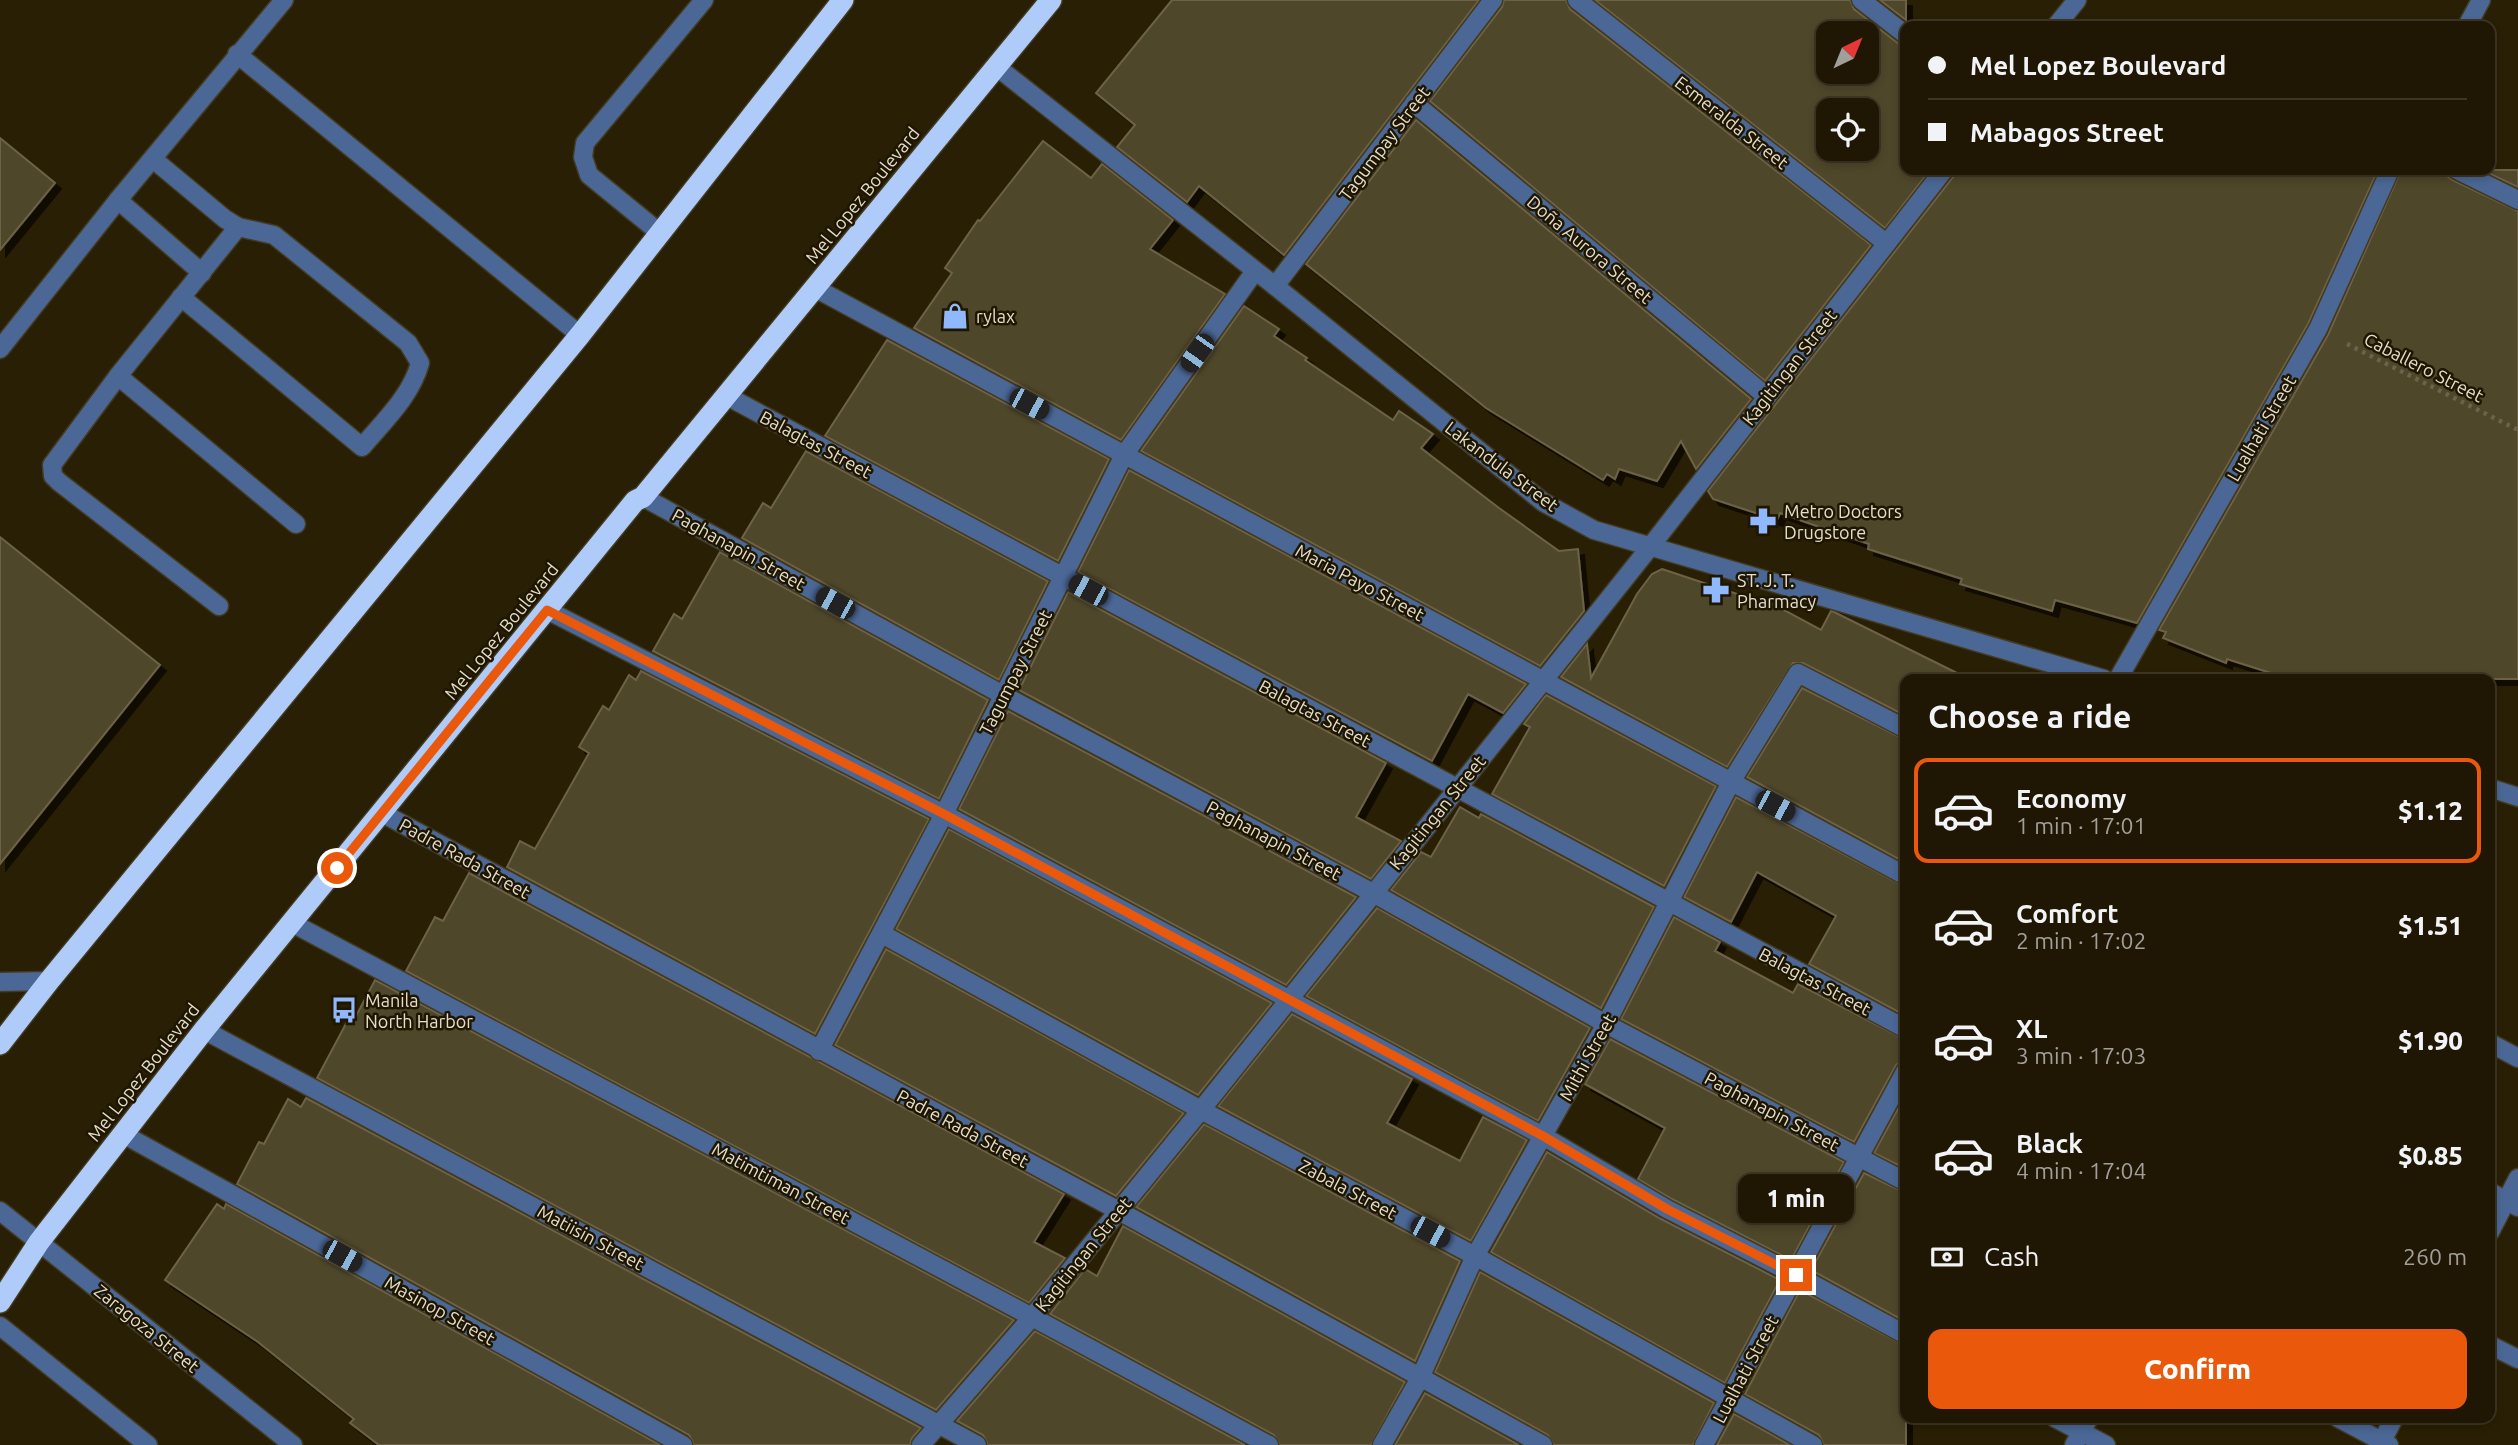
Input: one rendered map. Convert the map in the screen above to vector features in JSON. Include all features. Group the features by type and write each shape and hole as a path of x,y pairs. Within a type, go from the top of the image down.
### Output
{"highway":[{"path":"0,1044 48,981 580,335 843,0"},
{"name":"Mel Lopez Boulevard","path":"0,1302 39,1242 204,1030 635,501 643,497 1051,0"}],"street":[{"path":"0,349 118,200 284,0"},
{"path":"660,233 589,174 583,158 585,143 704,0"},
{"name":"Tagumpay Street","path":"1275,286 1493,0"},
{"name":"Esmeralda Street","path":"1577,0 1886,243"},
{"path":"1861,0 1900,30"},
{"path":"2060,21 2077,0"},
{"path":"2470,21 2481,0"},
{"path":"237,54 580,335"},
{"name":"Lakandula Street","path":"997,67 1543,502 1594,530 2087,674"},
{"name":"Doña Aurora Street","path":"1414,103 1766,396"},
{"path":"152,159 225,219 239,227 274,235 408,344 420,363 415,381 362,447 181,297"},
{"name":"Kagitingan Street","path":"921,1445 1032,1317 1201,1110 1650,547 1940,175"},
{"name":"Lualhati Street","path":"2121,674 2318,329 2388,175"},
{"path":"2467,175 2518,200"},
{"path":"118,200 202,272"},
{"path":"219,606 53,476 52,465 118,376 239,227"},
{"name":"Tagumpay Street","path":"819,1051 883,934 1124,455 1255,271"},
{"name":"Maria Payo Street","path":"815,288 1900,873"},
{"path":"118,376 296,524"},
{"name":"Balagtas Street","path":"725,396 1900,1026"},
{"name":"Paghanapin Street","path":"643,497 1003,695 1373,893 1606,1024 1900,1179"},
{"path":"547,610 944,814 1543,1136 1667,1209 1900,1332"},
{"name":"Mithi Street","path":"1382,1445 1420,1378 1475,1256 1606,1024 1731,782 1798,673 1900,726"},
{"path":"2495,790 2518,797"},
{"name":"Padre Rada Street","path":"382,813 1119,1211 1543,1445"},
{"name":"Matimtiman Street","path":"292,923 1269,1445"},
{"name":"Zabala Street","path":"883,934 1201,1110 1475,1256 1813,1445"},
{"path":"0,982 48,981"},
{"name":"Matiisin Street","path":"204,1030 977,1445"},
{"path":"2495,1046 2518,1058"},
{"name":"Lualhati Street","path":"1704,1445 1900,1081"},
{"name":"Masinop Street","path":"123,1134 683,1445"},
{"path":"2495,1221 2518,1178"},
{"name":"Zaragoza Street","path":"0,1211 293,1445"},
{"path":"0,1326 148,1445"},
{"path":"2495,1348 2518,1359"},
{"path":"2065,1423 2106,1445"},
{"path":"2347,1423 2384,1444 2392,1423"}],"path":[{"name":"Caballero Street","path":"2318,329 2518,430"}],"building":[{"path":"1172,0 1479,0 1284,255 1199,186 1187,202 1117,147 1135,125 1096,93"},
{"path":"1504,0 1566,0 1570,9 1871,245 1765,381 1430,101 1502,7"},
{"path":"1595,0 1850,0 1854,9 1869,21 1816,21 1816,84 1880,84 1880,29 1900,44 1900,175 1926,175 1885,228"},
{"path":"1880,0 1906,0 1906,20"},
{"path":"1416,120 1751,399 1696,469 1681,441 1657,481 1619,469 1615,479 1607,474 1603,480 1486,408 1306,264"},
{"path":"0,138 55,183 0,250"},
{"path":"1043,141 1091,178 1102,164 1173,220 1150,249 1225,294 1121,440 914,328 952,273 945,268 978,220 980,221"},
{"path":"2495,170 2518,170 2518,187 2493,175 2495,175"},
{"path":"2376,175 2308,324 2137,623 2055,600 2052,611 1960,584 1962,579 1868,549 1869,544 1780,513 1777,520 1713,499 1708,491 1953,177"},
{"path":"2399,175 2447,175 2452,180 2518,211 2518,679 2495,679 2495,674 2274,674 2227,659 2226,663 2163,638 2166,632 2159,630 2328,335"},
{"path":"1244,306 1279,329 1274,336 1307,358 1305,360 1393,420 1399,411 1433,434 1421,448 1499,508 1559,551 1578,549 1584,611 1540,666 1141,451"},
{"path":"887,340 1109,459 1058,561 825,436"},
{"path":"806,451 1048,581 999,680 742,538 763,503 771,508"},
{"path":"1129,470 1526,684 1503,713 1468,694 1432,761 1078,572"},
{"path":"0,537 160,665 0,864"},
{"path":"720,552 988,700 939,799 653,651 674,614 682,619"},
{"path":"1662,569 1764,603 1765,600 1821,630 1831,611 1959,674 1900,674 1900,713 1803,663 1793,663 1727,767 1561,677 1587,644 1591,678 1637,594 1652,574"},
{"path":"1068,592 1386,763 1356,817 1401,841 1371,879 1019,690"},
{"path":"641,671 929,819 815,1034 507,867 520,841 535,849 589,753 579,747 603,706 609,710 629,675 636,680"},
{"path":"1802,688 1900,737 1900,860 1747,777"},
{"path":"1546,695 1716,786 1664,886 1492,794 1530,727 1524,724"},
{"path":"1008,711 1356,897 1286,985 959,809"},
{"path":"1736,797 1900,884 1900,1013 1809,964 1836,916 1757,872 1731,922 1684,897"},
{"path":"1460,807 1479,818 1481,814 1654,907 1601,1008 1391,890 1421,852 1431,857"},
{"path":"949,829 1272,1003 1198,1095 896,929"},
{"path":"469,873 1064,1194 1034,1242 1065,1258 1029,1303 406,971 435,917 443,921"},
{"path":"1377,908 1590,1028 1538,1121 1306,996"},
{"path":"1674,917 1720,942 1715,951 1793,993 1798,984 1900,1037 1900,1063 1896,1065 1854,1142 1621,1019"},
{"path":"886,949 1184,1113 1116,1196 835,1045"},
{"path":"375,980 1014,1320 936,1410 317,1078 349,1018 354,1020"},
{"path":"1292,1014 1412,1079 1387,1123 1460,1161 1483,1117 1527,1140 1471,1241 1218,1106"},
{"path":"1610,1039 1844,1162 1791,1260 1638,1179 1665,1128 1585,1084"},
{"path":"306,1098 921,1428 912,1438 910,1445 694,1445 689,1435 237,1184 259,1142 264,1144 288,1099 301,1107"},
{"path":"1900,1105 1900,1166 1874,1153"},
{"path":"1204,1124 1460,1261 1415,1361 1136,1207"},
{"path":"1547,1152 1661,1219 1780,1280 1725,1383 1491,1252"},
{"path":"1864,1173 1900,1190 1900,1319 1811,1270"},
{"path":"217,1204 224,1209 226,1204 660,1445 379,1445 350,1423 354,1419 258,1342 165,1280"},
{"path":"1123,1226 1405,1382 1371,1445 1280,1445 1274,1435 1050,1314 1085,1269 1097,1276"},
{"path":"1480,1272 1714,1403 1693,1445 1554,1445 1548,1435 1435,1372"},
{"path":"1800,1290 1900,1343 1900,1423 1906,1423 1906,1445 1824,1445 1819,1435 1745,1394"},
{"path":"1035,1331 1245,1445 988,1445 983,1435 957,1421"},
{"path":"1425,1393 1519,1445 1395,1445"},
{"path":"1734,1414 1790,1445 1717,1445"}],"place":[{"name":"rylax","path":"955,316"},
{"name":"Metro Doctors Drugstore","path":"1763,521"},
{"name":"ST. J. T. Pharmacy","path":"1716,590"},
{"name":"Manila North Harbor","path":"344,1010"}],"route":[{"path":"337,868 547,610 944,814 1543,1136 1667,1209 1796,1275"}]}
